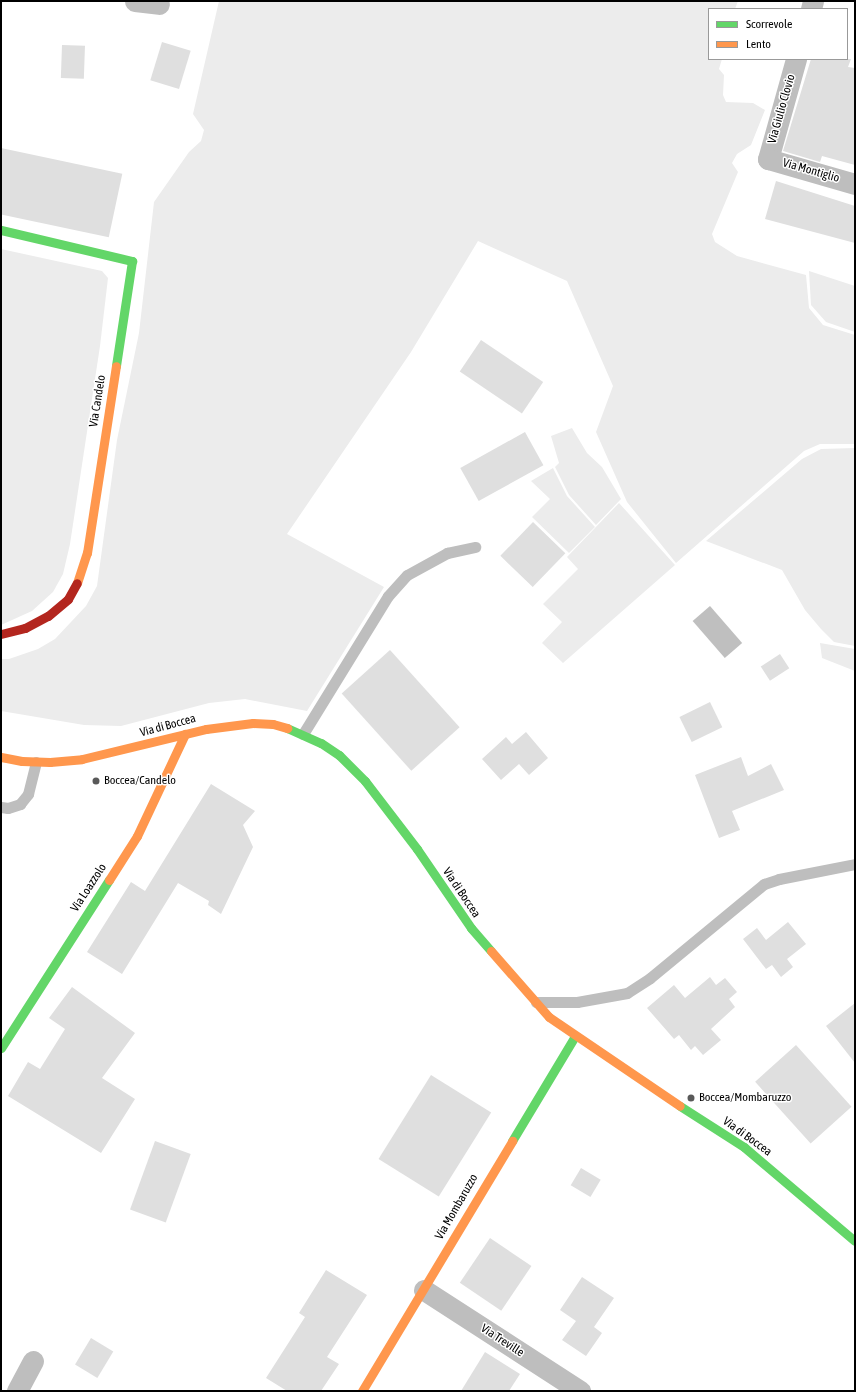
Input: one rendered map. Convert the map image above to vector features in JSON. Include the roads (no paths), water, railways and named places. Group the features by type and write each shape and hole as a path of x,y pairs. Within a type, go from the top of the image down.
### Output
{"street":[{"path":"135,1 159,4"},
{"name":"Via Giulio Clovio","path":"768,159 796,60"},
{"name":"Via Montiglio","path":"768,159 855,184"},
{"name":"Via Candelo","path":"1,230 132,261 88,545 80,577 68,599 48,616 25,628 1,634"},
{"name":"Via di Boccea","path":"1,757 36,762 82,759 218,726 253,723 273,724 303,734 339,755 365,781 417,849 471,928 534,1002 549,1017 574,1036 744,1147 855,1241"},
{"name":"Via Loazzolo","path":"1,1048 137,836 185,734"},
{"name":"Via Mombaruzzo","path":"362,1391 424,1290 574,1036"},
{"name":"Via Treville","path":"424,1290 580,1391"},
{"path":"17,1391 33,1360"}],"lane":[{"path":"303,734 388,596 407,575 447,553 475,547"},
{"path":"1,807 8,808 20,804 28,794 36,762"},
{"path":"534,1002 577,1002 627,993 650,978 764,884 779,879 855,864"}],"place":[{"name":"Boccea/Candelo","path":"96,781"},
{"name":"Boccea/Mombaruzzo","path":"691,1098"}]}
